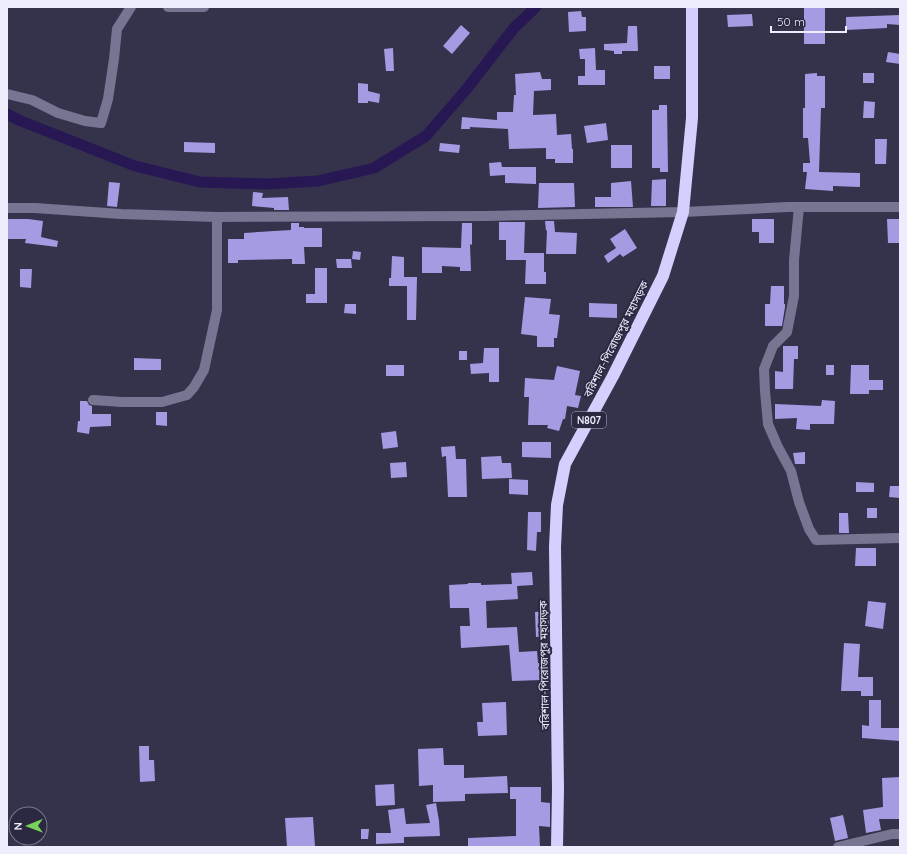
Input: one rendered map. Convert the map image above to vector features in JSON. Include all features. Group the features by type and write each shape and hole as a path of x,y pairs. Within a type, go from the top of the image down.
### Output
{"highway":[{"name":"বরিশাল-পিরোজপুর মহাসড়ক","path":"557,847 558,790 555,547 557,505 564,464 613,376 663,276 683,212 692,118 692,7"}],"street":[{"path":"7,94 32,100 58,113 85,121 101,123 108,99 117,29 131,7"},
{"path":"168,7 204,7"},
{"path":"799,207 794,260 794,296 787,332 773,346 764,369 768,424 791,471 799,502 809,530 816,540 900,538"},
{"path":"7,208 217,217 485,216 683,212 799,207 900,207"},
{"path":"93,400 162,402 187,395 194,387 204,370 217,310 217,217"},
{"path":"838,847 892,834 900,834"}],"building":[{"path":"804,7 825,7 825,44 804,44"},
{"path":"581,11 582,17 586,17 586,31 569,32 568,12"},
{"path":"752,14 753,26 728,27 727,15"},
{"path":"900,15 900,25 887,24 887,28 846,30 846,17"},
{"path":"461,25 470,33 452,54 443,46"},
{"path":"628,26 637,26 638,51 622,51 622,54 614,54 614,51 604,50 604,44 627,43"},
{"path":"393,48 394,71 386,71 384,49"},
{"path":"595,48 596,70 605,70 605,85 578,85 578,76 585,76 585,59 580,59 579,49"},
{"path":"888,52 900,54 900,64 886,62"},
{"path":"654,66 670,66 670,79 654,79"},
{"path":"540,72 542,79 551,79 551,90 534,91 533,115 556,114 557,135 571,134 573,163 555,163 555,159 546,159 546,148 509,149 508,129 470,127 470,129 461,129 462,117 497,120 497,112 513,112 514,95 516,95 515,74"},
{"path":"817,73 817,76 825,76 825,108 821,108 819,172 860,173 860,187 833,186 833,191 805,189 807,172 803,172 803,163 810,163 808,138 803,138 805,74"},
{"path":"863,73 874,73 874,83 863,83"},
{"path":"358,83 368,84 368,91 380,94 379,103 368,101 368,103 358,103"},
{"path":"864,101 875,102 874,118 863,118"},
{"path":"659,105 667,105 668,172 660,172 660,168 652,168 652,110 659,110"},
{"path":"606,123 608,140 587,143 584,126"},
{"path":"875,139 887,139 886,164 875,164"},
{"path":"184,142 215,143 215,153 184,152"},
{"path":"440,143 460,145 459,153 439,151"},
{"path":"611,145 632,145 632,168 611,168"},
{"path":"501,162 502,167 536,167 536,184 505,183 505,175 490,176 489,163"},
{"path":"666,179 666,206 651,206 652,180"},
{"path":"631,181 633,207 595,207 595,197 611,197 611,183"},
{"path":"109,182 120,183 117,207 107,206"},
{"path":"539,183 574,183 575,207 538,208"},
{"path":"253,192 263,193 262,198 288,197 289,210 274,210 274,208 252,206"},
{"path":"7,219 43,221 41,237 58,241 57,247 25,243 26,239 7,239"},
{"path":"752,219 774,219 774,243 759,243 759,232 752,232"},
{"path":"887,219 900,219 900,243 888,243"},
{"path":"545,221 554,221 555,232 577,233 576,254 546,254 547,230 546,231"},
{"path":"499,222 525,222 524,253 544,253 544,272 546,272 546,284 525,284 526,260 506,260 506,240 499,240"},
{"path":"291,223 299,223 299,227 304,228 322,228 322,247 304,247 305,264 292,264 292,259 238,260 238,263 228,263 228,239 244,239 244,233 291,230"},
{"path":"462,223 472,223 472,245 470,244 471,271 460,271 460,267 442,266 442,273 422,273 422,247 461,248"},
{"path":"625,229 637,248 623,257 620,254 608,263 604,256 616,248 610,239"},
{"path":"353,251 361,252 360,260 352,259"},
{"path":"392,256 404,257 404,277 417,277 416,320 407,320 407,286 389,286"},
{"path":"336,259 351,259 352,268 337,268"},
{"path":"315,268 327,268 327,303 306,303 306,294 315,294"},
{"path":"20,269 32,269 31,288 20,287"},
{"path":"771,286 784,286 785,307 782,326 765,326 765,304 770,304"},
{"path":"525,297 551,299 549,314 560,315 557,338 554,338 554,347 537,347 537,336 521,334"},
{"path":"589,303 617,304 617,318 589,317"},
{"path":"345,304 356,304 356,314 344,313"},
{"path":"783,346 798,346 798,359 794,359 793,389 775,389 775,371 783,372"},
{"path":"484,348 499,348 499,382 489,382 489,373 471,374 470,364 483,363"},
{"path":"459,351 467,351 467,360 459,360"},
{"path":"134,358 161,359 161,370 134,370"},
{"path":"386,365 404,365 404,376 386,376"},
{"path":"826,365 834,365 834,375 826,375"},
{"path":"851,365 869,365 869,380 883,380 883,390 869,390 869,394 850,394"},
{"path":"557,366 580,371 575,395 581,396 578,408 567,406 565,419 563,419 559,431 547,428 548,425 528,425 529,397 524,397 525,378 554,380"},
{"path":"822,400 835,401 834,424 810,424 810,430 796,429 797,418 775,419 775,404 821,406"},
{"path":"80,401 87,401 89,405 92,406 92,414 111,414 111,426 90,427 89,434 77,432 78,421 80,421"},
{"path":"156,412 167,412 167,426 156,425"},
{"path":"396,431 398,447 383,449 381,433"},
{"path":"522,442 551,442 551,458 522,457"},
{"path":"455,446 456,459 466,459 467,497 448,497 446,456 442,457 441,447"},
{"path":"805,452 805,464 795,464 793,453"},
{"path":"501,456 502,463 511,463 512,478 482,479 481,457"},
{"path":"406,462 407,477 391,478 390,463"},
{"path":"509,479 528,480 528,495 509,494"},
{"path":"856,482 874,483 874,492 856,492"},
{"path":"890,486 900,486 900,498 889,497"},
{"path":"867,508 877,508 877,518 867,518"},
{"path":"528,512 541,512 541,532 537,532 536,551 527,550"},
{"path":"839,513 848,513 849,533 839,533"},
{"path":"856,548 876,548 876,566 855,566"},
{"path":"532,572 533,585 517,586 518,599 486,601 487,628 517,627 519,652 537,651 538,663 541,663 542,680 512,681 509,645 461,648 460,626 470,626 469,608 450,608 449,585 468,583 481,583 481,585 512,584 511,573"},
{"path":"868,601 886,603 883,629 865,626"},
{"path":"548,611 549,636 536,637 535,612"},
{"path":"844,643 860,644 858,677 873,677 873,696 861,696 861,691 841,691"},
{"path":"869,700 881,700 881,728 900,728 900,741 862,738 862,725 869,726"},
{"path":"506,702 507,735 478,736 477,722 483,722 482,703"},
{"path":"139,746 149,746 149,760 154,760 155,781 140,782"},
{"path":"443,748 444,765 464,765 464,778 507,776 508,793 465,794 465,801 433,802 433,785 419,786 418,749"},
{"path":"900,777 900,819 879,819 881,830 866,833 863,810 883,807 882,778"},
{"path":"394,784 395,805 376,806 375,785"},
{"path":"510,787 541,787 541,802 550,803 550,827 539,826 540,847 468,847 468,838 516,836 516,799 510,799"},
{"path":"436,803 440,836 404,837 404,843 376,844 376,833 391,833 388,810 404,808 406,824 430,823 426,805"},
{"path":"843,815 848,838 835,841 830,818"},
{"path":"313,817 315,847 287,847 285,818"},
{"path":"361,829 369,829 368,839 361,839"}],"waterway":[{"path":"7,114 21,121 135,166 200,182 267,184 318,181 374,168 426,136 465,91 514,28 536,7"}]}
